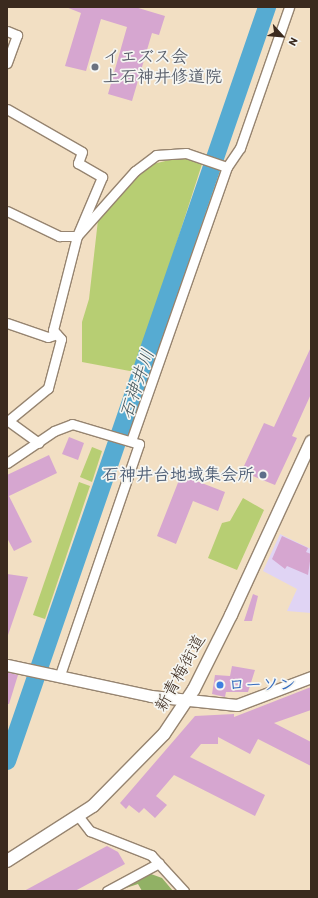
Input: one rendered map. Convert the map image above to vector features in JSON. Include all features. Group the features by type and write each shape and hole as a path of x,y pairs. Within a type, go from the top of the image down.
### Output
{"main road":[{"name":"新青梅街道","path":"7,862 78,817 147,754 186,701 231,615 311,442"}],"street":[{"path":"129,440 227,167 240,148 289,7"},
{"path":"7,31 17,35 7,62"},
{"path":"7,109 82,152 78,163 102,177 77,236 53,330 61,339 48,388 7,421 39,443"},
{"path":"7,211 59,236 77,236 145,162 173,151 227,167"},
{"path":"7,323 48,337 57,334"},
{"path":"7,463 39,443 54,431 72,424 110,434 139,444 59,677"},
{"path":"7,665 59,677 186,701 237,705 311,677"},
{"path":"78,817 90,831 142,850 159,863 184,891"},
{"path":"107,891 159,863"}],"shaded area":[{"path":"280,534 311,549 311,613 287,611 297,589 263,571"}],"green space":[{"path":"182,157 202,164 135,372 82,362 82,322 89,299 98,220 149,165"},
{"path":"92,447 102,451 92,482 80,477"},
{"path":"79,482 90,486 45,619 33,615"},
{"path":"243,498 264,510 237,570 208,558 222,523 230,521"},
{"path":"151,874 162,878 173,891 142,891 138,884 117,891"}],"building":[{"path":"66,7 135,7 165,16 159,35 152,33 132,101 108,94 127,27 101,19 86,71 65,66 81,13"},
{"path":"311,347 311,394 292,436 297,438 275,485 253,476 255,473 244,466 264,423 274,427"},
{"path":"69,437 84,443 78,460 62,454"},
{"path":"49,455 57,473 9,496 32,542 14,551 7,538 7,475"},
{"path":"181,475 225,492 218,511 193,501 176,544 157,536"},
{"path":"282,536 308,548 306,552 311,554 308,575 287,566 285,569 272,559"},
{"path":"7,574 28,577 8,635 7,635"},
{"path":"253,594 258,596 252,621 244,621"},
{"path":"232,666 255,670 248,692 226,692 225,697 212,694 215,675 230,676"},
{"path":"7,672 18,675 9,704 7,704"},
{"path":"311,687 311,710 274,723 311,742 311,766 258,739 250,754 218,737 218,744 201,744 190,757 265,795 255,816 174,775 156,796 167,805 155,818 144,808 139,813 129,805 126,809 120,803 195,716 234,714 234,717"},
{"path":"107,846 118,852 125,864 75,891 24,891"}],"waterway":[{"name":"石神井川","path":"7,761 267,7"}],"place":[{"name":"イエズス会 上石神井修道院","path":"95,67"},
{"name":"石神井台地域集会所","path":"263,475"},
{"name":"ローソン","path":"220,685"}]}
